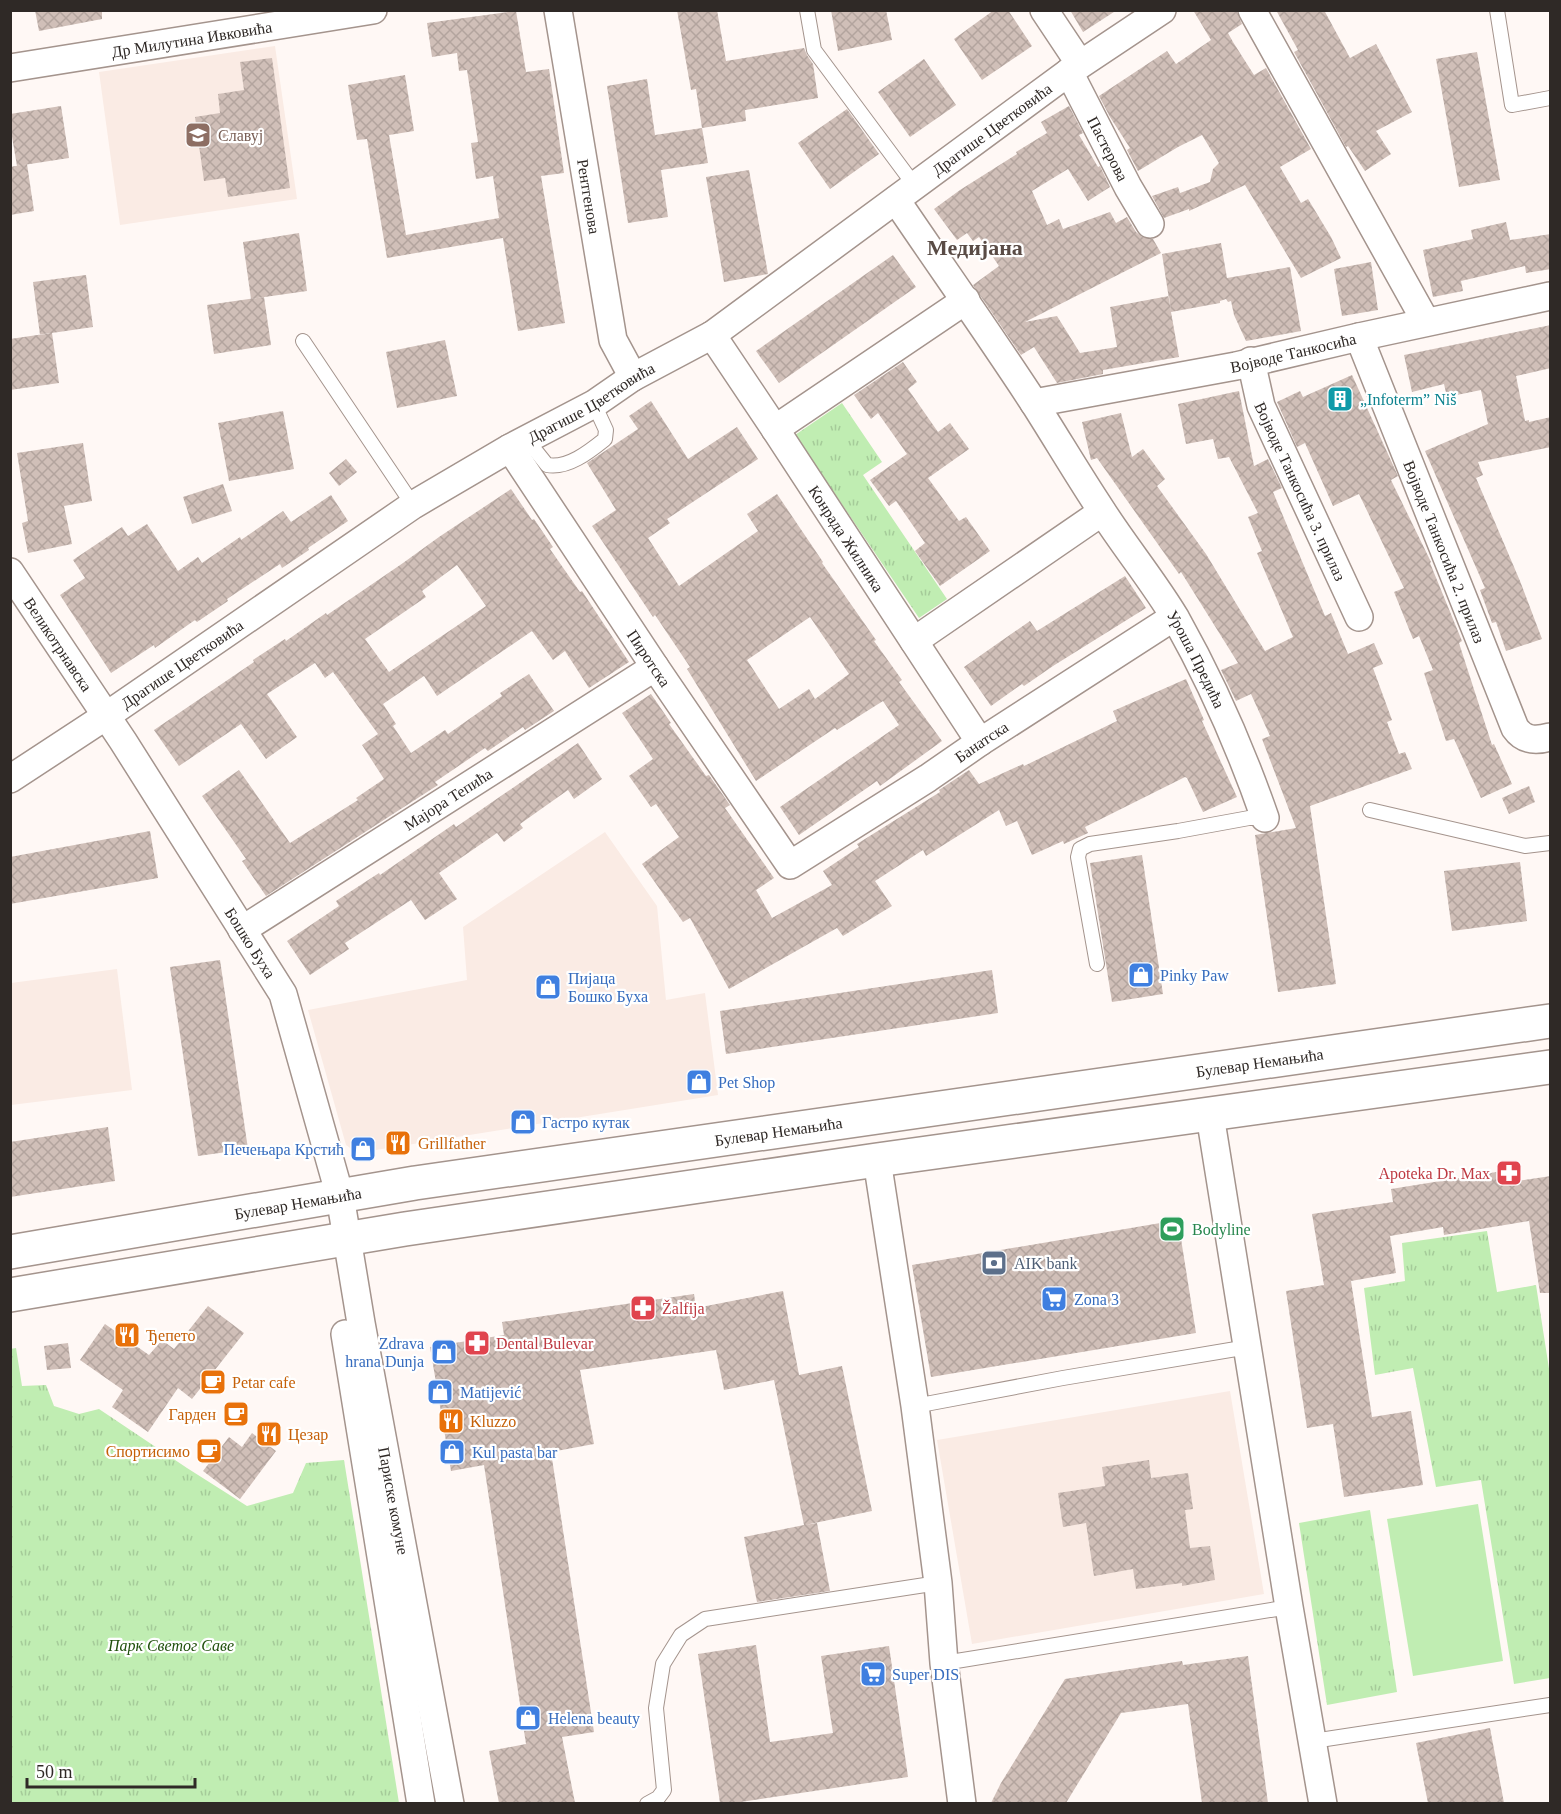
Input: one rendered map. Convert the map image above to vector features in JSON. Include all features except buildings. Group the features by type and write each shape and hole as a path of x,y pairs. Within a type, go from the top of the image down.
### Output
{"street":[{"name":"Др Милутина Ивковића","path":"11,63 373,10"},
{"name":"Рентгенова","path":"558,10 613,340 633,377"},
{"name":"Пастерова","path":"1044,10 1075,68 1128,187 1150,224"},
{"name":"Драгише Цветковића","path":"10,779 414,505 518,444 594,404 633,377 712,335 1075,68 1162,10"},
{"path":"1252,10 1426,322"},
{"name":"Уроша Предића","path":"905,193 966,300 1102,512 1174,617 1230,724 1265,818"},
{"name":"Војводе Танкосића","path":"1034,404 1236,366 1551,296"},
{"path":"776,429 966,300"},
{"name":"Конрада Жилника","path":"712,335 980,742"},
{"name":"Војводе Танкосића 2. прилаз","path":"1359,337 1515,728 1528,739 1551,737"},
{"name":"Војводе Танкосића 3. прилаз","path":"1251,361 1261,406 1359,617"},
{"name":"Пиротска","path":"518,444 655,667 790,865"},
{"path":"914,641 1102,512"},
{"name":"Великотрнавска","path":"10,572 106,716"},
{"name":"Банатска","path":"790,865 1174,617"},
{"name":"Мајора Тепића","path":"242,930 655,667"},
{"name":"Бошко Буха","path":"106,716 283,994 332,1197"},
{"name":"Булевар Немањића","path":"10,1252 415,1183 1551,1021"},
{"path":"10,1295 338,1239 877,1160 1551,1067"},
{"path":"1210,1115 1323,1803"},
{"path":"877,1160 915,1406 938,1582 944,1663 962,1803"},
{"name":"Париске комуне","path":"332,1197 421,1803"},
{"name":"Париске комуне","path":"338,1239 361,1323 450,1803"}],"lane":[{"path":"807,10 814,50 905,193"},
{"path":"1497,10 1512,105 1551,98"},
{"path":"303,341 414,505"},
{"path":"518,444 547,465 563,464 573,460 605,439 606,430 594,404"},
{"path":"1370,810 1525,846 1551,843"},
{"path":"1097,964 1078,857 1080,849 1090,844 1249,818 1265,818"},
{"path":"915,1406 1248,1347"},
{"path":"647,1803 658,1798 664,1790 656,1708 663,1664 681,1635 705,1619 938,1582"},
{"path":"944,1663 1289,1607"},
{"path":"1313,1741 1551,1705"}],"shaded area":[{"name":"Славуј","path":"275,46 297,199 120,225 99,72"},
{"name":"Пијаца Бошко Буха","path":"605,832 657,906 666,1000 705,993 718,1095 357,1153 346,1145 308,1010 467,980 463,927"},
{"path":"117,969 132,1090 11,1105 11,983"},
{"path":"1230,1391 1264,1594 972,1644 937,1440"}],"green space":[{"path":"842,403 882,462 863,475 947,599 919,618 795,435"},
{"path":"1487,1231 1497,1292 1536,1285 1550,1375 1550,1678 1514,1684 1481,1480 1436,1487 1413,1368 1375,1375 1364,1288 1405,1281 1402,1243"},
{"name":"Парк Светог Саве","path":"16,1348 22,1386 46,1385 54,1406 79,1414 99,1409 247,1506 293,1493 306,1463 344,1460 399,1803 11,1803 10,1349"},
{"path":"1478,1504 1503,1661 1413,1676 1387,1519"},
{"path":"1370,1510 1397,1692 1327,1705 1299,1523"}],"place":[{"name":"Славуј","path":"198,135"},
{"name":"„Infoterm” Niš","path":"1340,399"},
{"name":"Pinky Paw","path":"1141,975"},
{"name":"Пијаца Бошко Буха","path":"548,987"},
{"name":"Pet Shop","path":"699,1082"},
{"name":"Гастро кутак","path":"523,1122"},
{"name":"Grillfather","path":"398,1143"},
{"name":"Печењара Крстић","path":"363,1149"},
{"name":"Apoteka Dr. Max","path":"1509,1173"},
{"name":"Bodyline","path":"1172,1229"},
{"name":"AIK bank","path":"994,1263"},
{"name":"Zona 3","path":"1054,1299"},
{"name":"Žalfija","path":"643,1308"},
{"name":"Ђепето","path":"127,1335"},
{"name":"Dental Bulevar","path":"477,1343"},
{"name":"Zdrava hrana Dunja","path":"444,1352"},
{"name":"Petar cafe","path":"213,1382"},
{"name":"Matijević","path":"440,1392"},
{"name":"Гарден","path":"236,1414"},
{"name":"Kluzzo","path":"451,1421"},
{"name":"Цезар","path":"269,1434"},
{"name":"Спортисимо","path":"209,1451"},
{"name":"Kul pasta bar","path":"452,1452"},
{"name":"Super DIS","path":"873,1674"},
{"name":"Helena beauty","path":"528,1718"}],"district":[{"name":"Медијана","path":"975,247"}]}
